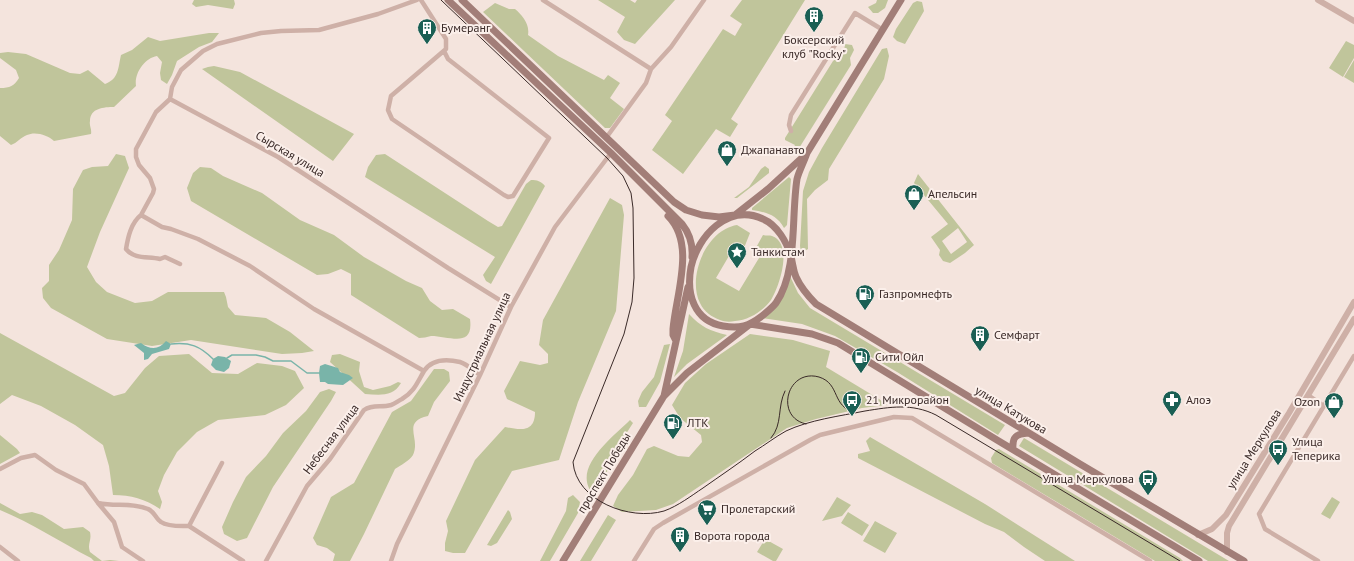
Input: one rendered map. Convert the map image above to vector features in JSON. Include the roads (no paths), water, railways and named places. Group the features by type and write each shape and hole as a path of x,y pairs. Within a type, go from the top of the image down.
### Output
{"main road":[{"path":"448,0 610,153 682,224 689,234 692,247 689,283 664,396"},
{"path":"462,0 606,138 680,206 702,215 719,217 735,215 753,216 769,222 781,236 790,255"},
{"path":"664,396 687,373 766,313 781,295 788,274 798,178 807,154 901,0"},
{"path":"691,266 700,244 706,235 722,221 735,215 768,189 807,154"},
{"path":"649,192 648,195 650,198 672,220 678,229 681,238 683,254 673,329 673,335 676,341"},
{"name":"улица Катукова","path":"790,255 799,283 808,297 816,304 1028,433 1244,561"},
{"path":"689,283 694,306 708,321 716,324 736,327 750,324 812,334 838,343 1199,561"},
{"name":"проспект Победы","path":"563,561 664,396"},
{"path":"1013,449 1012,442 1015,437 1028,433"}],"street":[{"path":"180,264 165,257 160,259 154,257 145,258 130,253 126,249 136,219 141,215 154,189 150,178 139,165 136,157 136,149 156,112 170,99 172,87 181,70 203,51 218,44 261,33 318,30 378,14 418,0"},
{"path":"421,0 446,39 446,49 444,50 391,96 388,110 392,119 504,195 508,197 512,196 549,138 448,59 444,50"},
{"path":"543,0 651,69"},
{"path":"606,138 646,83 651,69 671,47 704,0"},
{"path":"1318,0 1354,21"},
{"path":"791,131 789,125 791,115 855,13 883,30"},
{"name":"Сырская улица","path":"170,99 278,157 448,268 511,307"},
{"name":"Индустриальная улица","path":"391,561 397,544 480,375 511,307 555,227 610,153"},
{"path":"141,215 162,227 198,240 250,266 314,309 424,371 429,364 446,360 461,362 480,375"},
{"name":"улица Меркулова","path":"1198,535 1212,529 1226,515 1289,413 1354,302"},
{"name":"улица Меркулова","path":"1227,552 1227,533 1229,526 1354,319"},
{"path":"1318,561 1265,529 1259,514 1354,356"},
{"name":"Небесная улица","path":"266,561 307,486 330,459 364,410 370,406 391,405 403,399 415,389 424,371"},
{"path":"1308,396 1324,406"},
{"path":"634,561 654,529 749,473 820,436 894,417 912,418 1150,561"},
{"path":"0,469 21,458 35,455 56,470 84,484 114,522 122,547 143,561"},
{"path":"189,526 222,463"},
{"path":"98,503 107,505 129,504 150,510 162,523 176,526 189,526 243,561"},
{"path":"0,547 12,559 18,561"}],"water":[{"path":"166,341 171,344 169,349 152,354 148,359 144,360 144,353 134,345 141,343 148,347 154,348 160,346"},
{"path":"218,356 225,357 231,361 229,368 224,372 216,370 211,365 213,359"},
{"path":"325,364 338,368 340,372 353,378 343,385 320,382 320,366"}],"waterway":[{"path":"171,344 189,344 204,351 213,359"},
{"path":"227,358 232,355 256,355 273,361 291,361 307,373 319,373"}],"tram line":[{"path":"441,0 607,158 623,176 631,193 633,208 634,278 632,302 624,334 573,462 576,476 584,488 594,497 607,505 621,510 636,513 664,511 684,501 774,438 795,427 865,411 892,407 910,407 936,415 1180,561"},
{"path":"806,424 796,420 790,412 788,394 792,386 799,380 808,376 819,377 826,380 831,385 842,405 855,412"},
{"path":"771,438 775,433 779,421 781,403 785,391"}],"place":[{"name":"Боксерский клуб \"Rocky\"","path":"814,33"},
{"name":"Бумеранг","path":"427,45"},
{"name":"Джапанавто","path":"727,167"},
{"name":"Апельсин","path":"914,211"},
{"name":"Танкистам","path":"737,269"},
{"name":"Газпромнефть","path":"865,311"},
{"name":"Семфарт","path":"980,352"},
{"name":"Сити Ойл","path":"861,374"},
{"name":"21 Микрорайон","path":"852,417"},
{"name":"Алоэ","path":"1172,417"},
{"name":"Ozon","path":"1334,419"},
{"name":"ЛТК","path":"673,440"},
{"name":"Улица Теперика","path":"1278,466"},
{"name":"Улица Меркулова","path":"1148,496"},
{"name":"Пролетарский","path":"707,526"},
{"name":"Ворота города","path":"680,553"}]}
